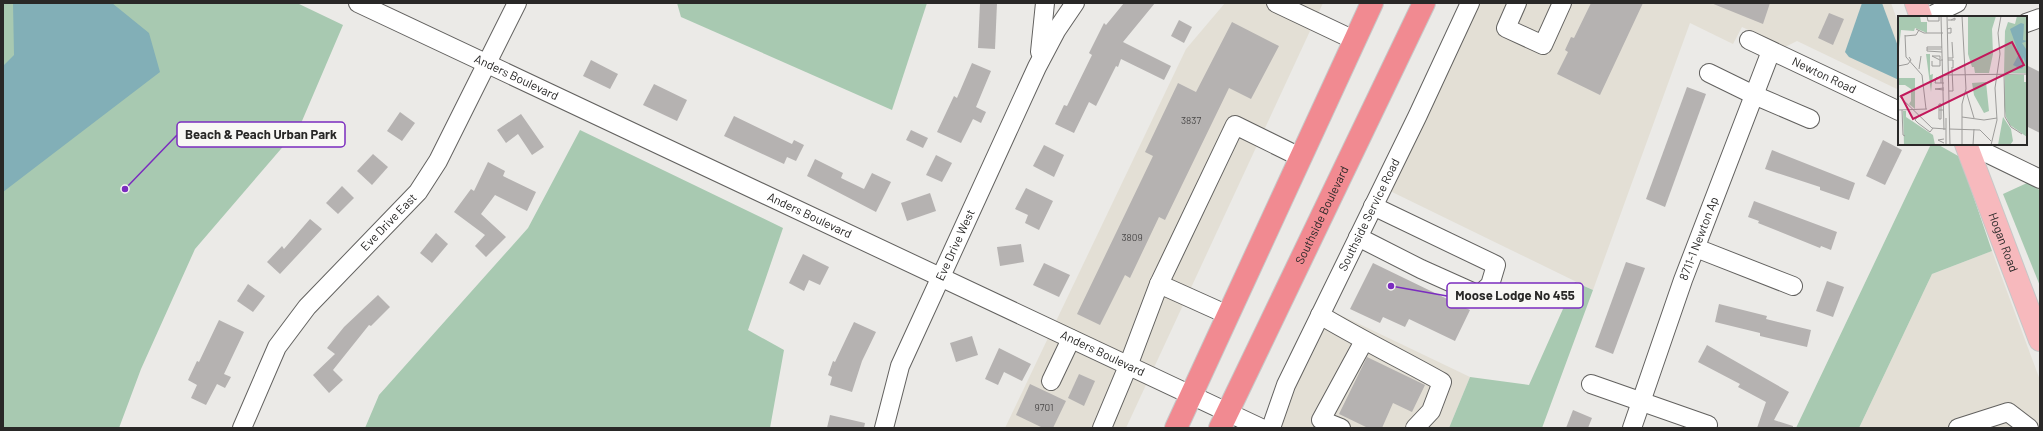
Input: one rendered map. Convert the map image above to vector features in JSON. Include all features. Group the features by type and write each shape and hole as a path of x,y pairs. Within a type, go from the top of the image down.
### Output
{"highway":[{"path":"1176,428 1300,156 1372,3"},
{"name":"Southside Boulevard","path":"1224,420 1424,3"}],"main road":[{"path":"1916,3 1921,16"},
{"name":"Hogan Road","path":"1967,145 2040,340"}],"street":[{"name":"Eve Drive East","path":"242,428 274,354 285,335 307,307 418,192 438,161 488,65 517,3"},
{"path":"1038,67 1045,3"},
{"name":"Eve Drive West","path":"884,428 900,366 1038,67 1056,31 1075,3"},
{"path":"1276,3 1354,40"},
{"name":"Southside Service Road","path":"1271,428 1286,385 1470,3"},
{"path":"1517,3 1506,28 1543,45 1562,3"},
{"path":"1930,16 1957,3"},
{"name":"Anders Boulevard","path":"364,4 488,65 1190,395 1224,420 1262,428"},
{"path":"2027,22 2040,18"},
{"name":"Newton Road","path":"1749,40 1898,111"},
{"name":"8711-1 Newton Ap","path":"1632,428 1696,248 1771,51"},
{"path":"1709,73 1754,95 1810,119"},
{"path":"1102,428 1128,366 1159,284 1235,125 1300,156"},
{"path":"1969,145 2040,179"},
{"path":"1358,237 1428,272 1479,295 1490,285 1496,265 1373,206"},
{"path":"1696,248 1793,286"},
{"path":"1159,284 1228,315"},
{"path":"1320,315 1364,341 1388,351 1442,382 1431,411 1415,428"},
{"path":"1051,381 1071,339"},
{"path":"1341,428 1319,424 1364,341"},
{"path":"1591,384 1708,425"},
{"path":"1958,428 2008,412 2029,428"}],"shaded area":[{"path":"1225,3 1323,3 1126,428 1005,428 1186,49"},
{"path":"1479,3 1891,3 1898,22 1898,90 1797,41 1785,47 1742,27 1733,44 1690,23 1593,290 1388,190"},
{"path":"1992,251 2040,380 2040,428 1859,428 1932,274"},
{"path":"1330,310 1470,377 1449,428 1280,428 1291,391"}],"green space":[{"path":"3,3 297,3 343,25 299,128 195,249 141,369 119,428 3,428"},
{"path":"677,3 927,3 892,110 681,17"},
{"path":"580,130 783,228 748,330 784,350 770,428 365,428 379,395 528,228"},
{"path":"1931,145 1939,145 1960,157 1992,251 1932,274 1859,428 1796,428"},
{"path":"2027,183 2040,190 2040,286 2003,194"},
{"path":"1575,282 1593,290 1542,428 1449,428 1470,377 1529,385"}],"water":[{"path":"13,3 112,3 149,33 160,72 3,192 3,66 14,55"},
{"path":"1862,3 1882,3 1898,46 1898,80 1849,57 1845,52"}],"building":[{"path":"980,3 997,3 995,49 978,48"},
{"path":"1124,3 1155,3 1123,42 1171,66 1164,80 1121,59 1096,106 1089,102 1074,133 1055,124 1064,105 1067,106 1092,55 1089,53 1104,23 1106,25"},
{"path":"1591,3 1643,3 1600,95 1557,74 1568,52 1565,50 1571,37 1574,38"},
{"path":"1711,3 1770,3 1763,24"},
{"path":"1829,13 1844,19 1833,45 1818,38"},
{"path":"1179,20 1192,27 1184,43 1171,36"},
{"path":"1232,22 1279,46 1251,99 1229,88 1165,220 1159,217 1130,278 1125,275 1100,325 1077,314 1153,156 1145,152 1178,83 1196,92"},
{"path":"591,60 618,74 610,89 583,76"},
{"path":"972,63 991,71 976,107 986,112 981,123 973,119 961,143 937,132 954,96 957,98"},
{"path":"2027,66 2040,72 2040,133 2027,126"},
{"path":"654,84 687,100 677,121 643,105"},
{"path":"1687,87 1706,94 1665,207 1646,199"},
{"path":"400,112 415,123 402,141 387,131"},
{"path":"521,114 544,147 532,155 518,134 506,143 497,130"},
{"path":"734,116 792,144 794,140 804,145 796,161 787,157 784,164 724,136"},
{"path":"911,130 928,138 923,148 906,140"},
{"path":"1883,140 1902,150 1885,185 1866,176"},
{"path":"1044,145 1064,155 1054,177 1033,166"},
{"path":"1772,150 1855,183 1849,200 1820,190 1820,187 1765,169"},
{"path":"373,154 388,167 372,185 357,171"},
{"path":"936,155 952,163 942,182 926,175"},
{"path":"815,159 843,173 841,178 864,189 872,173 891,182 876,212 807,176"},
{"path":"488,162 505,171 503,176 536,192 527,211 495,195 481,214 506,237 486,257 475,246 485,235 454,212 471,189 474,191"},
{"path":"342,186 354,198 338,214 326,203"},
{"path":"1026,188 1053,201 1039,230 1025,223 1028,215 1015,209"},
{"path":"930,193 936,211 907,221 901,203"},
{"path":"1754,201 1837,232 1831,250 1821,246 1820,248 1758,223 1759,221 1748,217"},
{"path":"310,219 322,229 280,274 267,262 282,246 284,249"},
{"path":"436,233 448,244 432,263 420,253"},
{"path":"1021,244 1024,262 1000,266 997,247"},
{"path":"803,254 829,267 820,285 809,280 804,291 789,283"},
{"path":"1626,262 1645,268 1613,354 1595,347"},
{"path":"1044,263 1070,275 1059,297 1033,285"},
{"path":"1373,263 1470,310 1455,341 1409,319 1405,327 1383,317 1380,323 1350,309"},
{"path":"1827,281 1844,287 1833,317 1816,311"},
{"path":"248,284 265,296 253,312 237,301"},
{"path":"378,295 390,307 371,326 369,325 333,370 343,380 329,393 313,375 335,354 327,348 344,327"},
{"path":"1719,304 1767,316 1766,319 1811,330 1807,347 1760,336 1760,333 1715,322"},
{"path":"219,320 244,332 224,374 231,377 225,388 217,384 206,405 191,398 197,385 188,380 197,361 199,362"},
{"path":"854,322 876,332 862,361 852,392 830,385 832,377 828,375 833,361 835,362"},
{"path":"972,336 978,355 956,362 950,343"},
{"path":"1707,345 1789,392 1774,420 1793,426 1793,428 1757,428 1766,402 1738,387 1740,384 1698,362"},
{"path":"999,348 1031,364 1022,381 1004,372 998,385 985,379"},
{"path":"1367,357 1425,385 1412,412 1393,403 1382,428 1368,428 1339,414"},
{"path":"1079,374 1095,381 1084,406 1068,398"},
{"path":"1030,384 1066,401 1053,428 1043,428 1016,415"},
{"path":"1573,410 1592,418 1588,428 1566,428"},
{"path":"830,415 865,423 864,428 827,428"}],"place":[{"name":"Beach & Peach Urban Park","path":"125,189"},
{"name":"Moose Lodge No 455","path":"1391,286"}]}
